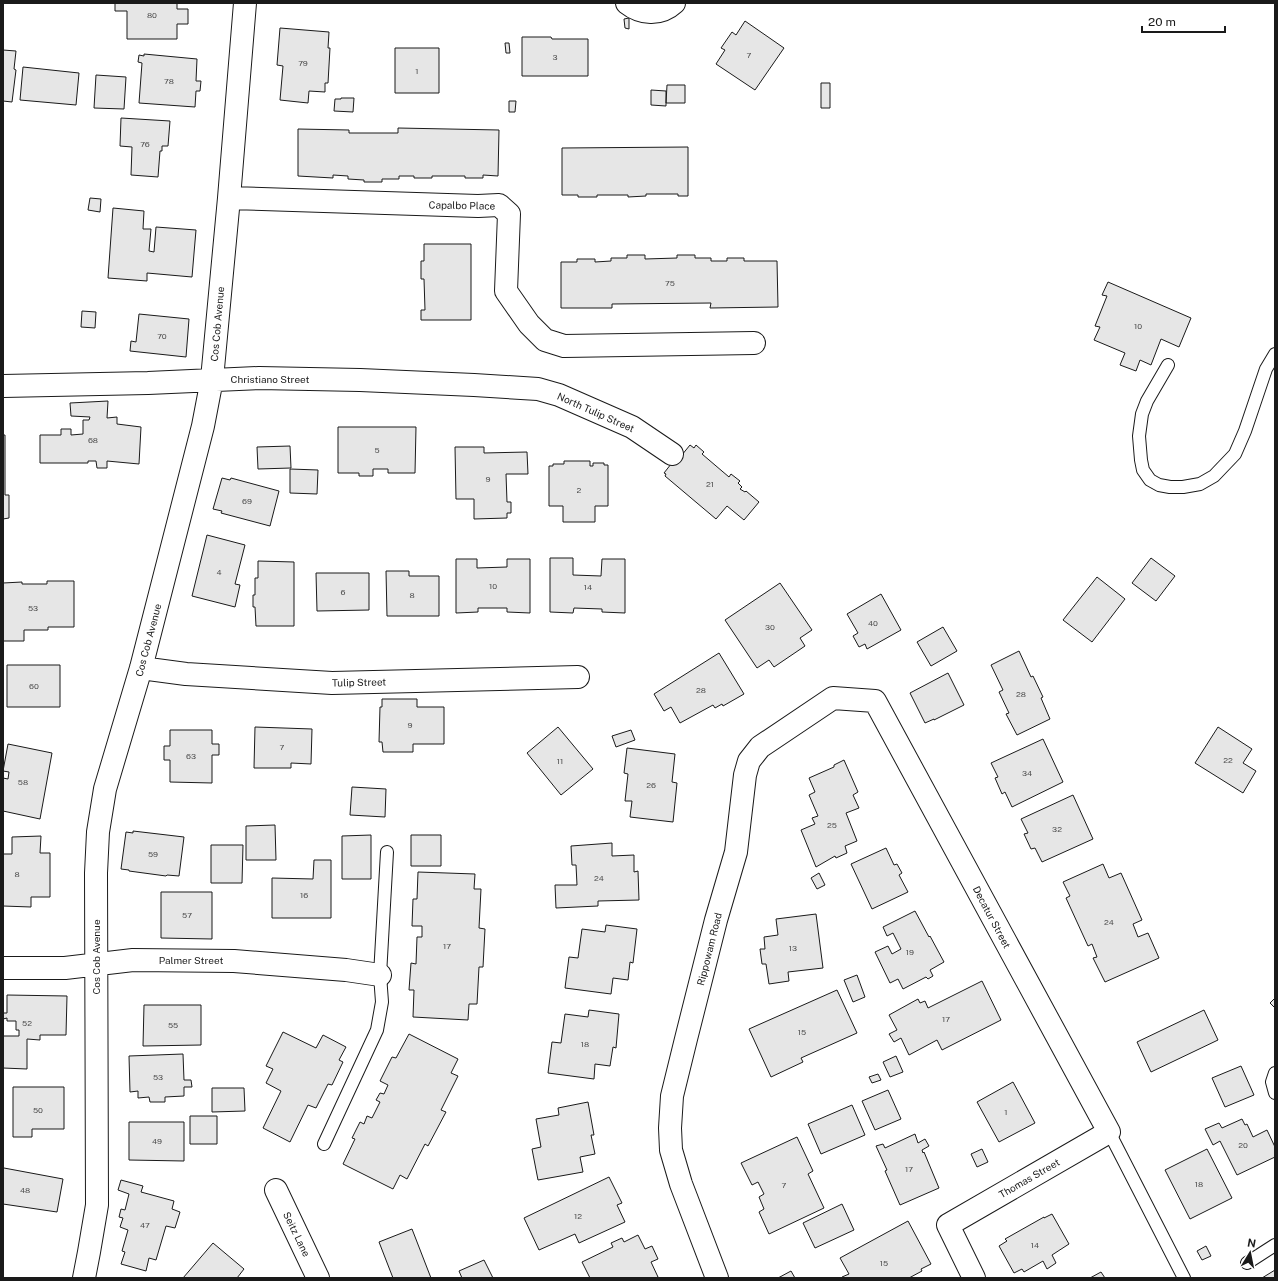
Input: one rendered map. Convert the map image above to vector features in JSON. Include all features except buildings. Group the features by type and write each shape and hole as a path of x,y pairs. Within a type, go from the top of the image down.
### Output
{"street":[{"name":"Cos Cob Avenue","path":"84,1278 90,1252 97,1205 96,873 98,832 105,789 141,668 203,426 212,379 245,3"},
{"path":"627,3 644,12 664,10 674,3"},
{"name":"Capalbo Place","path":"229,198 478,206 499,205 509,214 506,291 529,324 545,340 564,346 754,343"},
{"name":"Christiano Street","path":"3,386 259,378 360,380 538,389"},
{"name":"North Tulip Street","path":"538,389 559,395 632,427 672,454"},
{"name":"Tulip Street","path":"141,668 186,674 332,683 578,677"},
{"name":"Rippowam Road","path":"717,1278 681,1184 671,1150 670,1128 672,1096 716,920 736,852 745,775 749,761 760,747 833,698 875,701"},
{"name":"Decatur Street","path":"875,701 1109,1132"},
{"name":"Palmer Street","path":"3,968 65,968 133,960 234,961 346,970 380,975"},
{"name":"Thomas Street","path":"974,1278 948,1225 1109,1132"},
{"name":"Seitz Lane","path":"276,1190 318,1278"}],"lane":[{"path":"1168,365 1147,400 1142,414 1139,436 1141,460 1143,470 1150,480 1159,485 1183,487 1200,484 1214,476 1234,454 1245,431 1266,369 1275,354"},
{"path":"324,1144 377,1030 382,1002 380,975 387,852"},
{"path":"1275,1073 1272,1082 1275,1093"},
{"path":"1109,1132 1184,1278"},
{"path":"1247,1263 1275,1245"}]}
